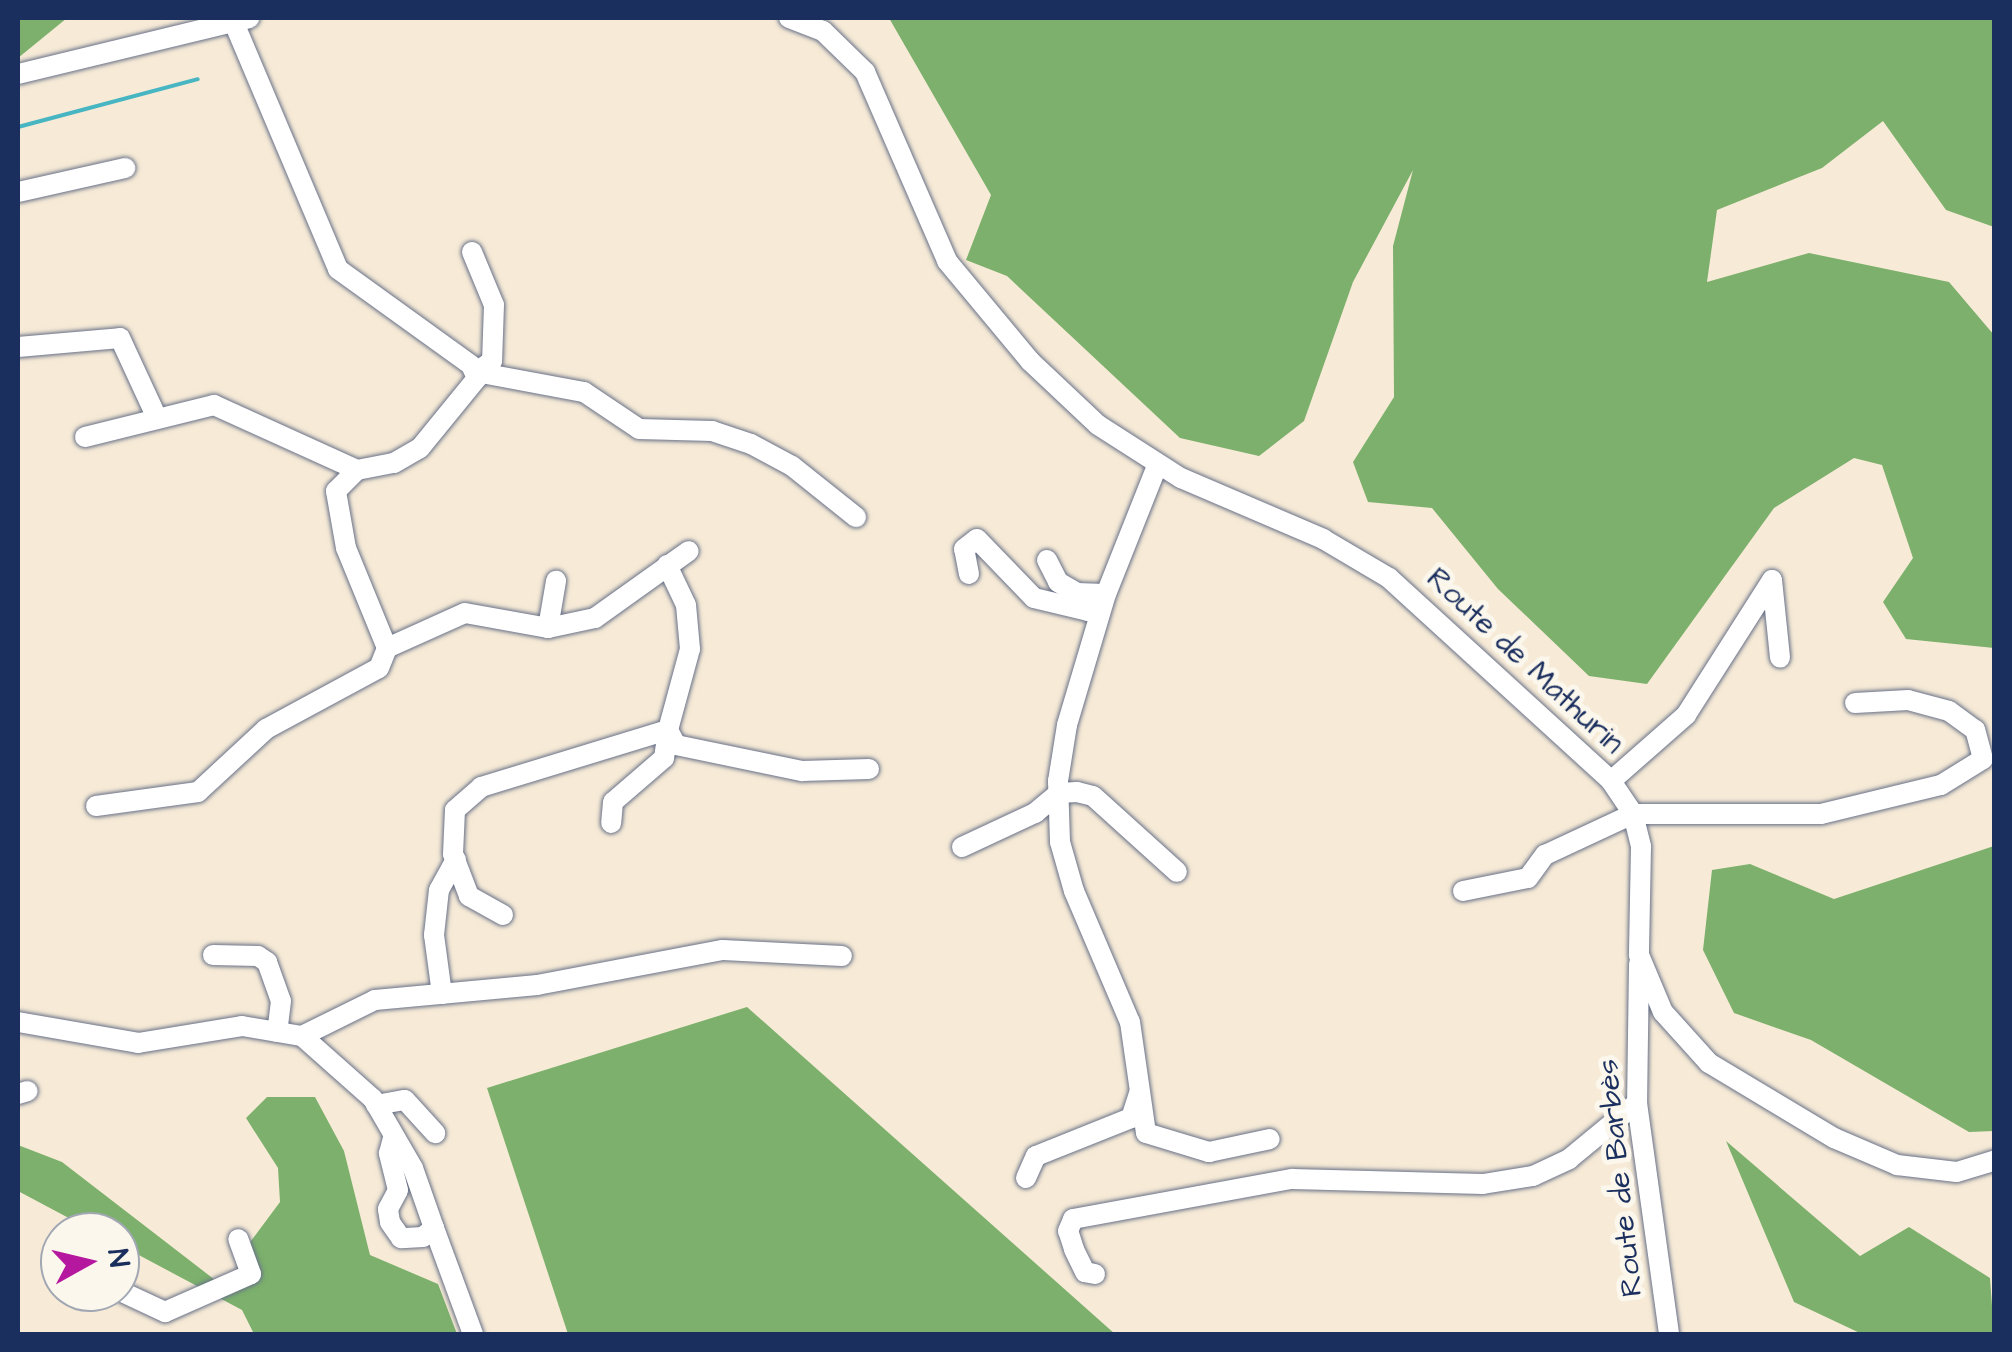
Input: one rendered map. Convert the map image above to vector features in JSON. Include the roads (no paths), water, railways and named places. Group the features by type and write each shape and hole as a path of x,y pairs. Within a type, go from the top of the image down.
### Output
{"street":[{"path":"18,74 241,20 338,269 476,372 584,392 639,429 712,431 751,444 792,466 856,518"},
{"name":"Route de Mathurin","path":"800,20 823,32 865,72 920,208 977,303 1098,424 1157,466 1322,538 1389,578 1612,781 1633,814 1643,874 1639,955 1680,1035 1709,1063 1770,1102 1897,1166 1957,1172 1994,1161"},
{"path":"18,192 126,168"},
{"path":"96,806 198,792 266,729 360,683 379,668 387,648 339,519 336,491 358,470 394,463 420,448 466,398 476,372 492,361 494,305 472,252"},
{"path":"18,347 120,338 156,416"},
{"path":"85,437 156,416 214,405 358,470"},
{"path":"1157,466 1101,594 1067,725 1059,793 1060,842 1074,891 1124,1003 1141,1081 1146,1133 1165,1143 1209,1152 1270,1139"},
{"path":"969,574 965,542 976,539 1034,598 1088,611 1101,594"},
{"path":"387,648 466,613 548,628 595,618 689,551"},
{"path":"1047,560 1058,582 1101,594"},
{"path":"610,823 612,802 664,758 690,649 686,605 666,565"},
{"path":"1612,781 1686,715 1772,580 1780,658"},
{"path":"548,628 556,581"},
{"path":"1463,891 1528,878 1545,855 1633,814 1820,814 1941,785 1984,759 1975,730 1949,711 1908,700 1855,703"},
{"path":"668,730 676,745 802,771 870,769"},
{"path":"503,915 469,896 456,860 455,810 481,787 668,730"},
{"path":"962,847 1034,813 1059,793 1093,796 1177,872"},
{"path":"442,994 434,934 439,890 456,860"},
{"path":"302,1036 374,1000 538,985 723,950 842,956"},
{"path":"213,955 258,956 267,962 281,1001 277,1032"},
{"name":"Route de Barbès","path":"1639,955 1637,1103 1669,1334"},
{"path":"18,1022 138,1043 242,1026 302,1036 376,1105 413,1168 474,1334"},
{"path":"1026,1178 1036,1156 1131,1118 1141,1081"},
{"path":"376,1105 405,1100 435,1132"},
{"path":"1094,1274 1085,1272 1074,1249 1068,1230 1073,1218 1267,1182 1484,1184 1533,1176 1568,1159 1637,1103"},
{"path":"394,1138 389,1152 398,1190 388,1210 394,1232 410,1240 434,1228"},
{"path":"140,1300 165,1312 251,1274 238,1239"},
{"path":"165,1312 166,1334"}],"waterway":[{"path":"18,127 198,79"}]}
